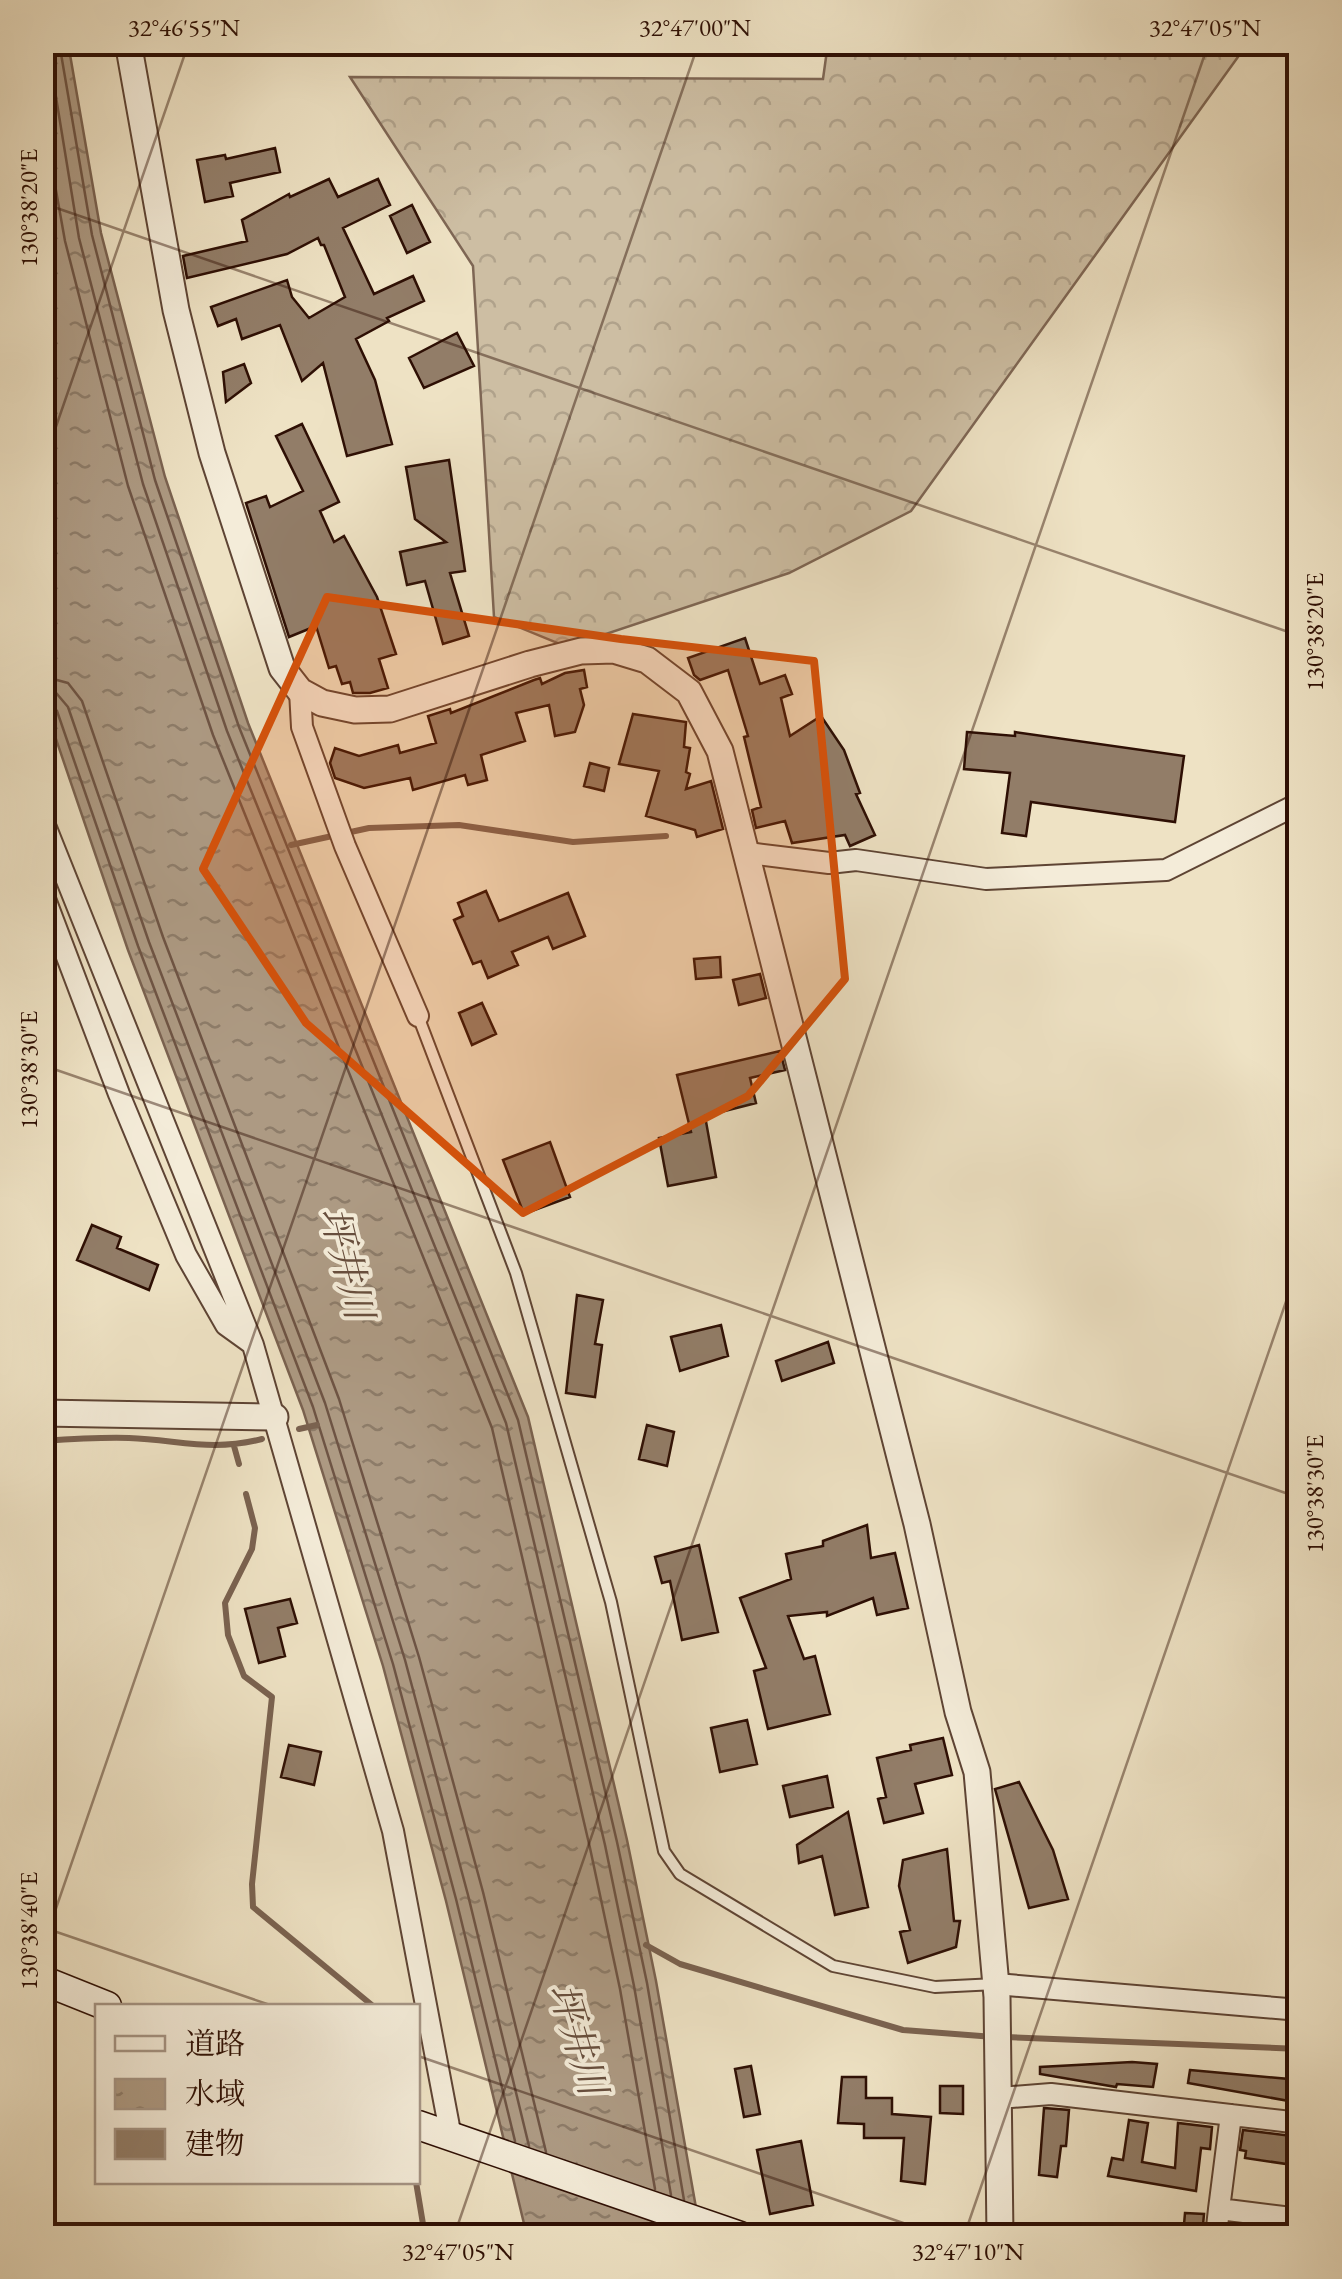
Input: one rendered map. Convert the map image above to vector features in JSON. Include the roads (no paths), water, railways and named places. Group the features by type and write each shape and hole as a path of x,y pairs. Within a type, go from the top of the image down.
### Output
{"main road":[{"path":"42,1980 101,2004"},
{"path":"420,2125 731,2232"}],"street":[{"path":"128,42 176,310 212,453 282,668 300,691 322,703 355,710 390,710 582,651 614,650 647,660 690,692 720,751 916,1524 958,1712 977,1772 996,1991 1000,2236"},
{"path":"300,691 298,711 302,727 345,846 418,1016"},
{"path":"748,853 829,863 856,860 986,878 1166,870 1300,804"},
{"path":"42,818 253,1345 393,1832 457,2139"},
{"path":"42,891 186,1256 226,1325 253,1345"},
{"path":"42,1413 275,1418"},
{"path":"996,1991 1300,2010"},
{"path":"999,2078 1051,2094 1300,2123"},
{"path":"1216,2236 1231,2115"},
{"path":"1219,2209 1300,2219"}],"lane":[{"path":"418,1016 516,1272 611,1602 664,1851 680,1874 833,1966 935,1987 996,1991"}],"water":[{"name":"坪井川","path":"42,43 68,43 101,233 165,477 248,723 528,1417 627,1840 701,2236 527,2236 446,1901 383,1666 303,1410 128,950 43,701"}],"waterway":[{"path":"291,845 369,828 459,825 573,842 666,836"},
{"path":"299,1429 317,1425"},
{"path":"42,1441 129,1438 211,1445 262,1439"},
{"path":"234,1446 239,1464"},
{"path":"246,1494 255,1528 252,1549 225,1603 228,1635 244,1676 272,1697 252,1884 253,1907 371,2004"},
{"path":"646,1945 680,1964 903,2030 994,2037"},
{"path":"1006,2037 1300,2049"},
{"path":"416,2184 425,2236"}]}
